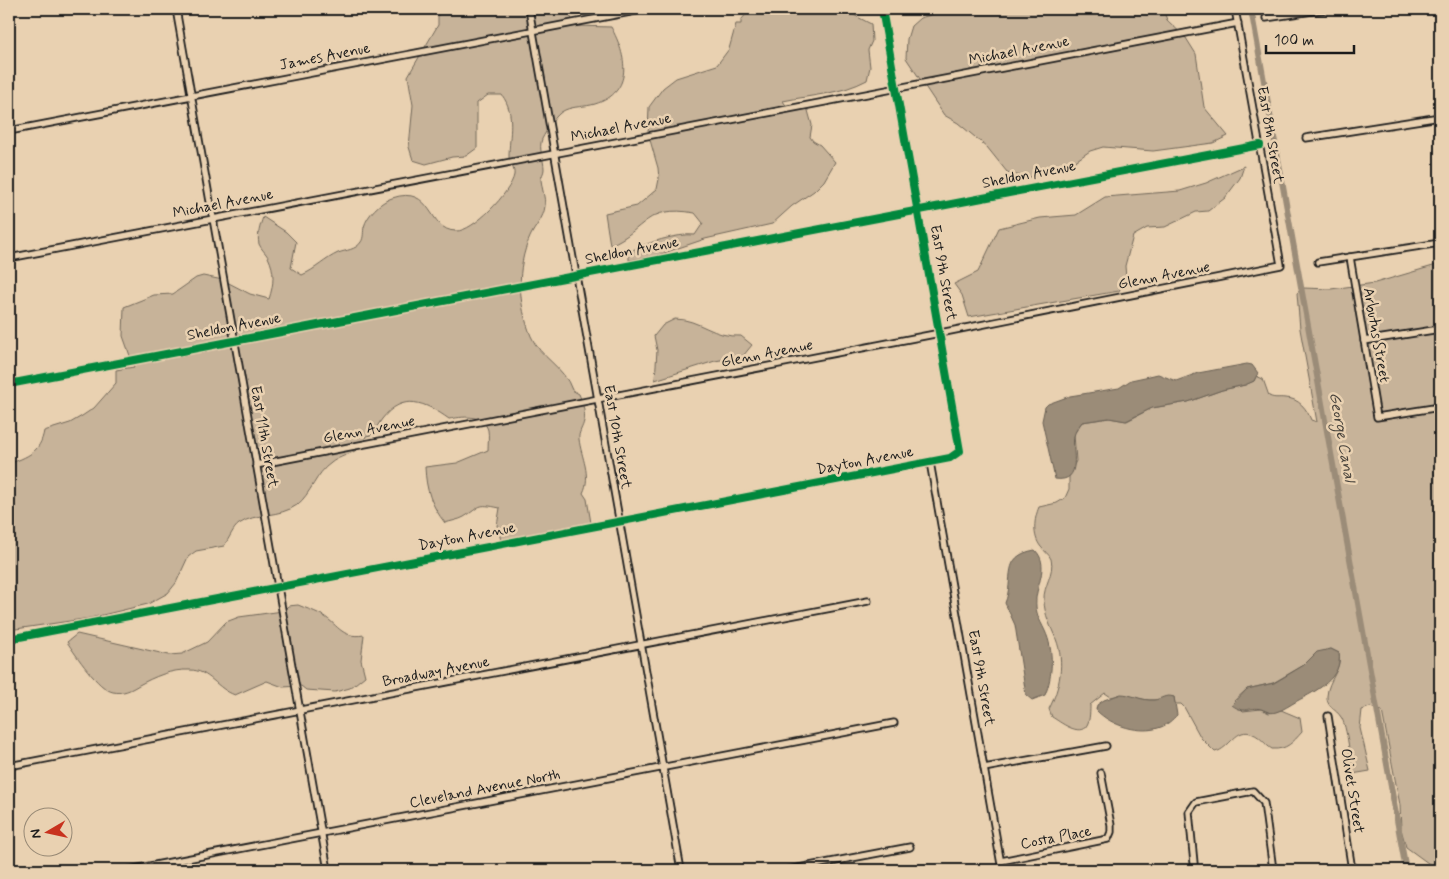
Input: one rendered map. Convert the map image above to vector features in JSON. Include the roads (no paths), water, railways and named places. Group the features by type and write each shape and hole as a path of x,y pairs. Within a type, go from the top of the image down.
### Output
{"street":[{"name":"East 11th Street","path":"176,9 328,870"},
{"name":"East 10th Street","path":"529,9 681,870"},
{"name":"James Avenue","path":"9,131 646,9"},
{"name":"East 9th Street","path":"882,9 960,451 950,458 930,462 1002,870"},
{"name":"East 8th Street","path":"1235,9 1281,265"},
{"path":"1266,18 1326,9"},
{"name":"Michael Avenue","path":"9,258 1238,22"},
{"path":"1306,138 1440,117"},
{"name":"Sheldon Avenue","path":"9,384 1260,145"},
{"path":"1318,262 1440,243"},
{"name":"Arbutus Street","path":"1350,257 1377,417 1440,407"},
{"name":"Glenn Avenue","path":"256,465 1281,265"},
{"path":"1364,341 1440,329"},
{"name":"Dayton Avenue","path":"9,639 930,462"},
{"name":"Broadway Avenue","path":"9,766 868,601"},
{"name":"Olivet Street","path":"1328,716 1352,870"},
{"name":"Cleveland Avenue North","path":"129,870 894,723"},
{"path":"984,768 1106,746"},
{"name":"Costa Place","path":"1001,862 1108,839 1112,832 1101,773"},
{"path":"1194,863 1189,812 1196,802 1253,791 1264,803 1273,870"},
{"path":"788,870 910,847"}],"waterway":[{"name":"George Canal","path":"1251,9 1406,870"}]}
